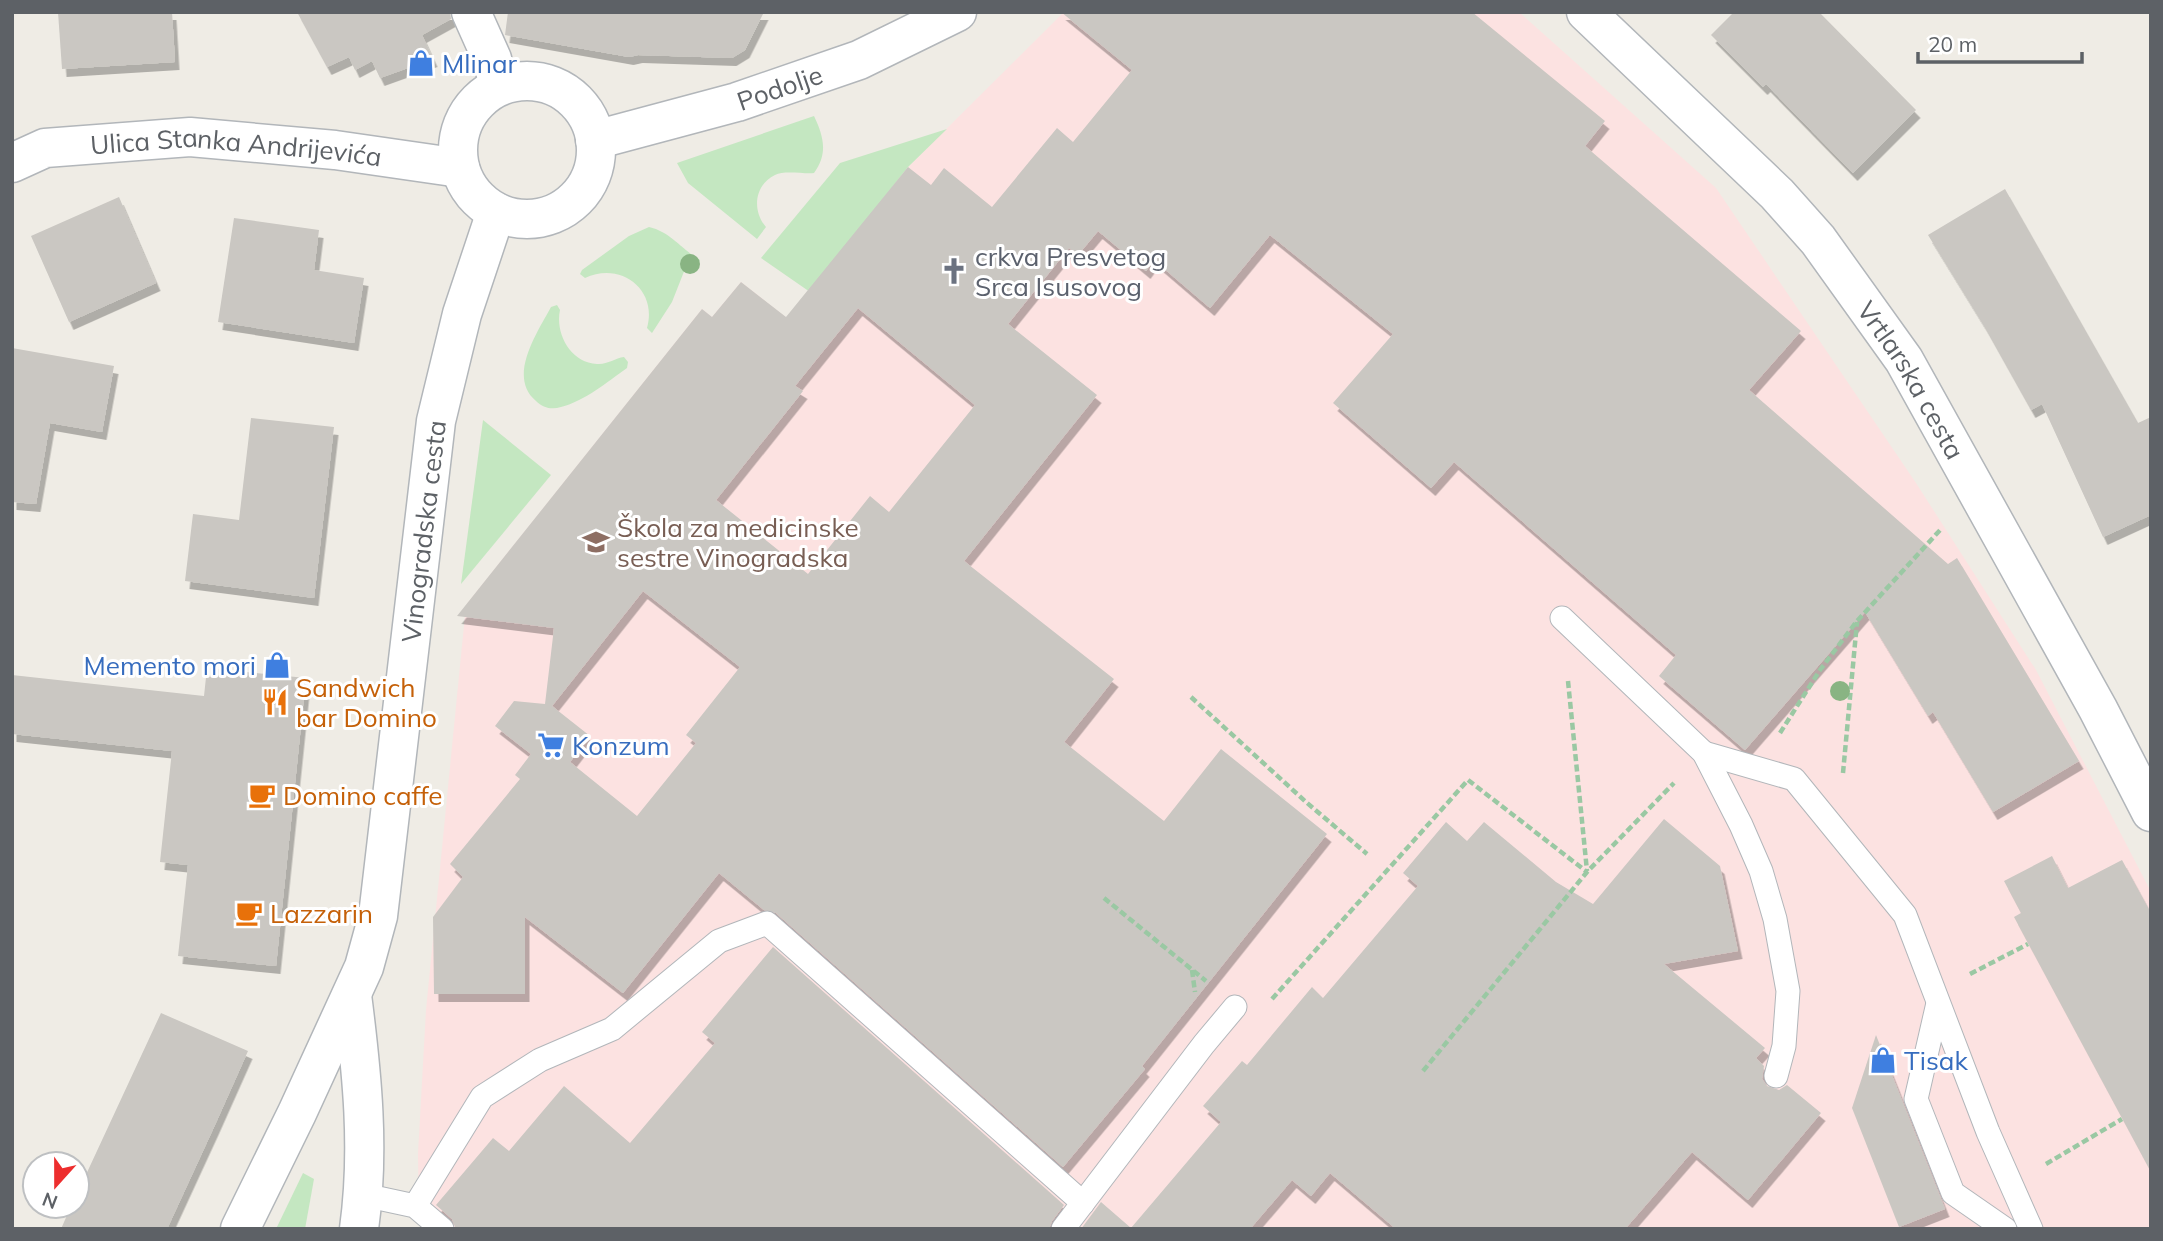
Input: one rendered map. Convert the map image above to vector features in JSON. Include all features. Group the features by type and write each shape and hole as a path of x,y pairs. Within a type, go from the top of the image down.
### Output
{"street":[{"path":"471,12 492,59 499,86"},
{"name":"Podolje","path":"595,140 737,102 846,64 957,12"},
{"name":"Vrtlarska cesta","path":"1586,12 1777,194 1818,240 1904,360 2098,709 2151,812"},
{"path":"526,81 559,89 570,96 586,114 595,140 592,176 579,196 549,216 509,217 496,212 470,189 460,168 458,145 463,123 476,103 487,92 499,86 526,81"},
{"name":"Ulica Stanka Andrijevića","path":"12,163 45,148 190,136 335,150 460,168"},
{"name":"Vinogradska cesta","path":"240,1229 298,1113 369,954 378,916 436,421 462,314 496,212"},
{"path":"352,995 362,1067 366,1138 361,1212"}],"lane":[{"path":"1562,618 1704,753 1741,825 1761,871 1775,919 1788,991 1784,1046 1776,1076"},
{"path":"1704,753 1794,779 1905,915 1989,1132 2031,1229"},
{"path":"415,1206 482,1097 540,1060 612,1029 719,942 767,923 1083,1203"},
{"path":"1936,998 1916,1099 1954,1193 2005,1229"},
{"path":"1063,1229 1235,1007"},
{"path":"361,1212 415,1206 442,1229"}],"path":[{"path":"1778,736 1820,670 1857,621 1944,526 1983,505"},
{"path":"1562,618 1587,872"},
{"path":"1838,834 1857,621"},
{"path":"1191,697 1367,854"},
{"path":"1423,1071 1587,872 1704,753"},
{"path":"1264,1008 1468,780 1587,872"},
{"path":"1104,898 1192,969"},
{"path":"1936,998 2028,944"},
{"path":"2012,1184 2122,1119"}],"shaded area":[{"path":"1064,12 1519,12 1716,188 1916,483 2036,670 2151,892 2151,1229 424,1229 419,1225 418,1154 426,1010 466,605 702,309 712,317 741,282 788,319 908,167"}],"green space":[{"path":"814,116 823,145 818,166 814,173 788,172 768,179 757,199 759,214 766,227 757,239 688,183 677,163"},
{"path":"947,129 908,167 810,292 761,258 840,163"},
{"path":"649,227 670,237 700,260 696,271 692,273 685,269 672,302 652,333 647,328 647,301 633,282 611,273 585,278 580,274 629,236"},
{"path":"557,305 560,310 562,337 572,353 587,362 601,364 624,357 628,362 627,368 587,396 558,408 551,408 539,403 528,391 524,368 532,342 551,307"},
{"path":"483,420 551,475 461,584"},
{"path":"303,1173 314,1179 305,1229 276,1229"}],"building":[{"path":"58,12 172,12 175,62 62,69"},
{"path":"297,12 450,12 451,19 422,35 433,59 380,78 372,61 355,70 349,57 327,67"},
{"path":"508,12 764,12 745,50 732,58 629,57 505,35"},
{"path":"1061,12 1472,12 1605,121 1585,146 1801,331 1749,390 1948,564 1957,558 2079,761 1993,812 1933,712 1928,716 1865,612 1745,750 1659,676 1676,655 1454,462 1431,488 1333,403 1393,334 1270,235 1210,308 1154,260 1146,271 1098,231 1078,255 1069,248 1008,324 1097,395 964,561 1114,679 1064,742 1164,821 1221,749 1327,834 1142,1066 1145,1069 1063,1167 776,913 764,910 719,873 623,993 525,917 525,994 434,994 433,917 463,877 450,864 520,779 515,775 531,754 495,726 514,701 545,704 554,628 457,616 702,309 712,317 741,282 786,317 908,167 931,185 944,168 992,207 1057,128 1073,142 1132,70","holes":["858,308 975,405 889,512 870,496 808,574 716,500 803,391 795,386","643,591 740,667 686,735 696,743 637,816 570,762 590,736 552,706"]},
{"path":"1734,12 1819,12 1916,110 1853,173 1766,84 1763,87 1711,35"},
{"path":"2005,189 2138,423 2151,417 2151,515 2103,537 2042,404 2031,410 1984,326 1928,235"},
{"path":"119,197 156,283 69,322 31,236"},
{"path":"234,218 319,230 314,270 364,278 354,343 218,322"},
{"path":"12,348 114,366 102,432 50,423 36,504 12,502"},
{"path":"251,418 334,427 314,598 185,581 193,514 239,520"},
{"path":"207,668 306,678 276,966 178,956 188,865 160,862 172,751 12,734 12,675 204,696"},
{"path":"1664,819 1720,866 1738,951 1664,964 1765,1048 1756,1058 1764,1066 1762,1079 1767,1086 1779,1090 1787,1085 1821,1113 1748,1200 1692,1152 1625,1229 1396,1229 1330,1173 1311,1196 1292,1180 1250,1229 1081,1229 1101,1202 1131,1228 1221,1122 1203,1106 1242,1061 1247,1065 1312,987 1323,998 1418,886 1403,873 1446,822 1467,841 1484,822 1556,882 1593,904"},
{"path":"2052,856 2068,888 2122,860 2151,913 2151,1172 2014,917 2021,913 2004,881"},
{"path":"773,947 1064,1205 1049,1229 456,1229 452,1219 436,1205 493,1138 509,1151 564,1086 630,1143 715,1043 702,1032"},
{"path":"161,1013 248,1051 167,1229 61,1229 65,1220 91,1220 91,1164"},
{"path":"1876,1035 1945,1209 1899,1227 1852,1108"}],"place":[{"name":"Mlinar","path":"421,63"},
{"name":"crkva Presvetog Srca Isusovog","path":"954,271"},
{"name":"Škola za medicinske sestre Vinogradska","path":"596,542"},
{"name":"Memento mori","path":"277,665"},
{"name":"Sandwich bar Domino","path":"275,702"},
{"name":"Konzum","path":"551,745"},
{"name":"Domino caffe","path":"262,795"},
{"name":"Lazzarin","path":"249,913"},
{"name":"Tisak","path":"1883,1060"}]}
